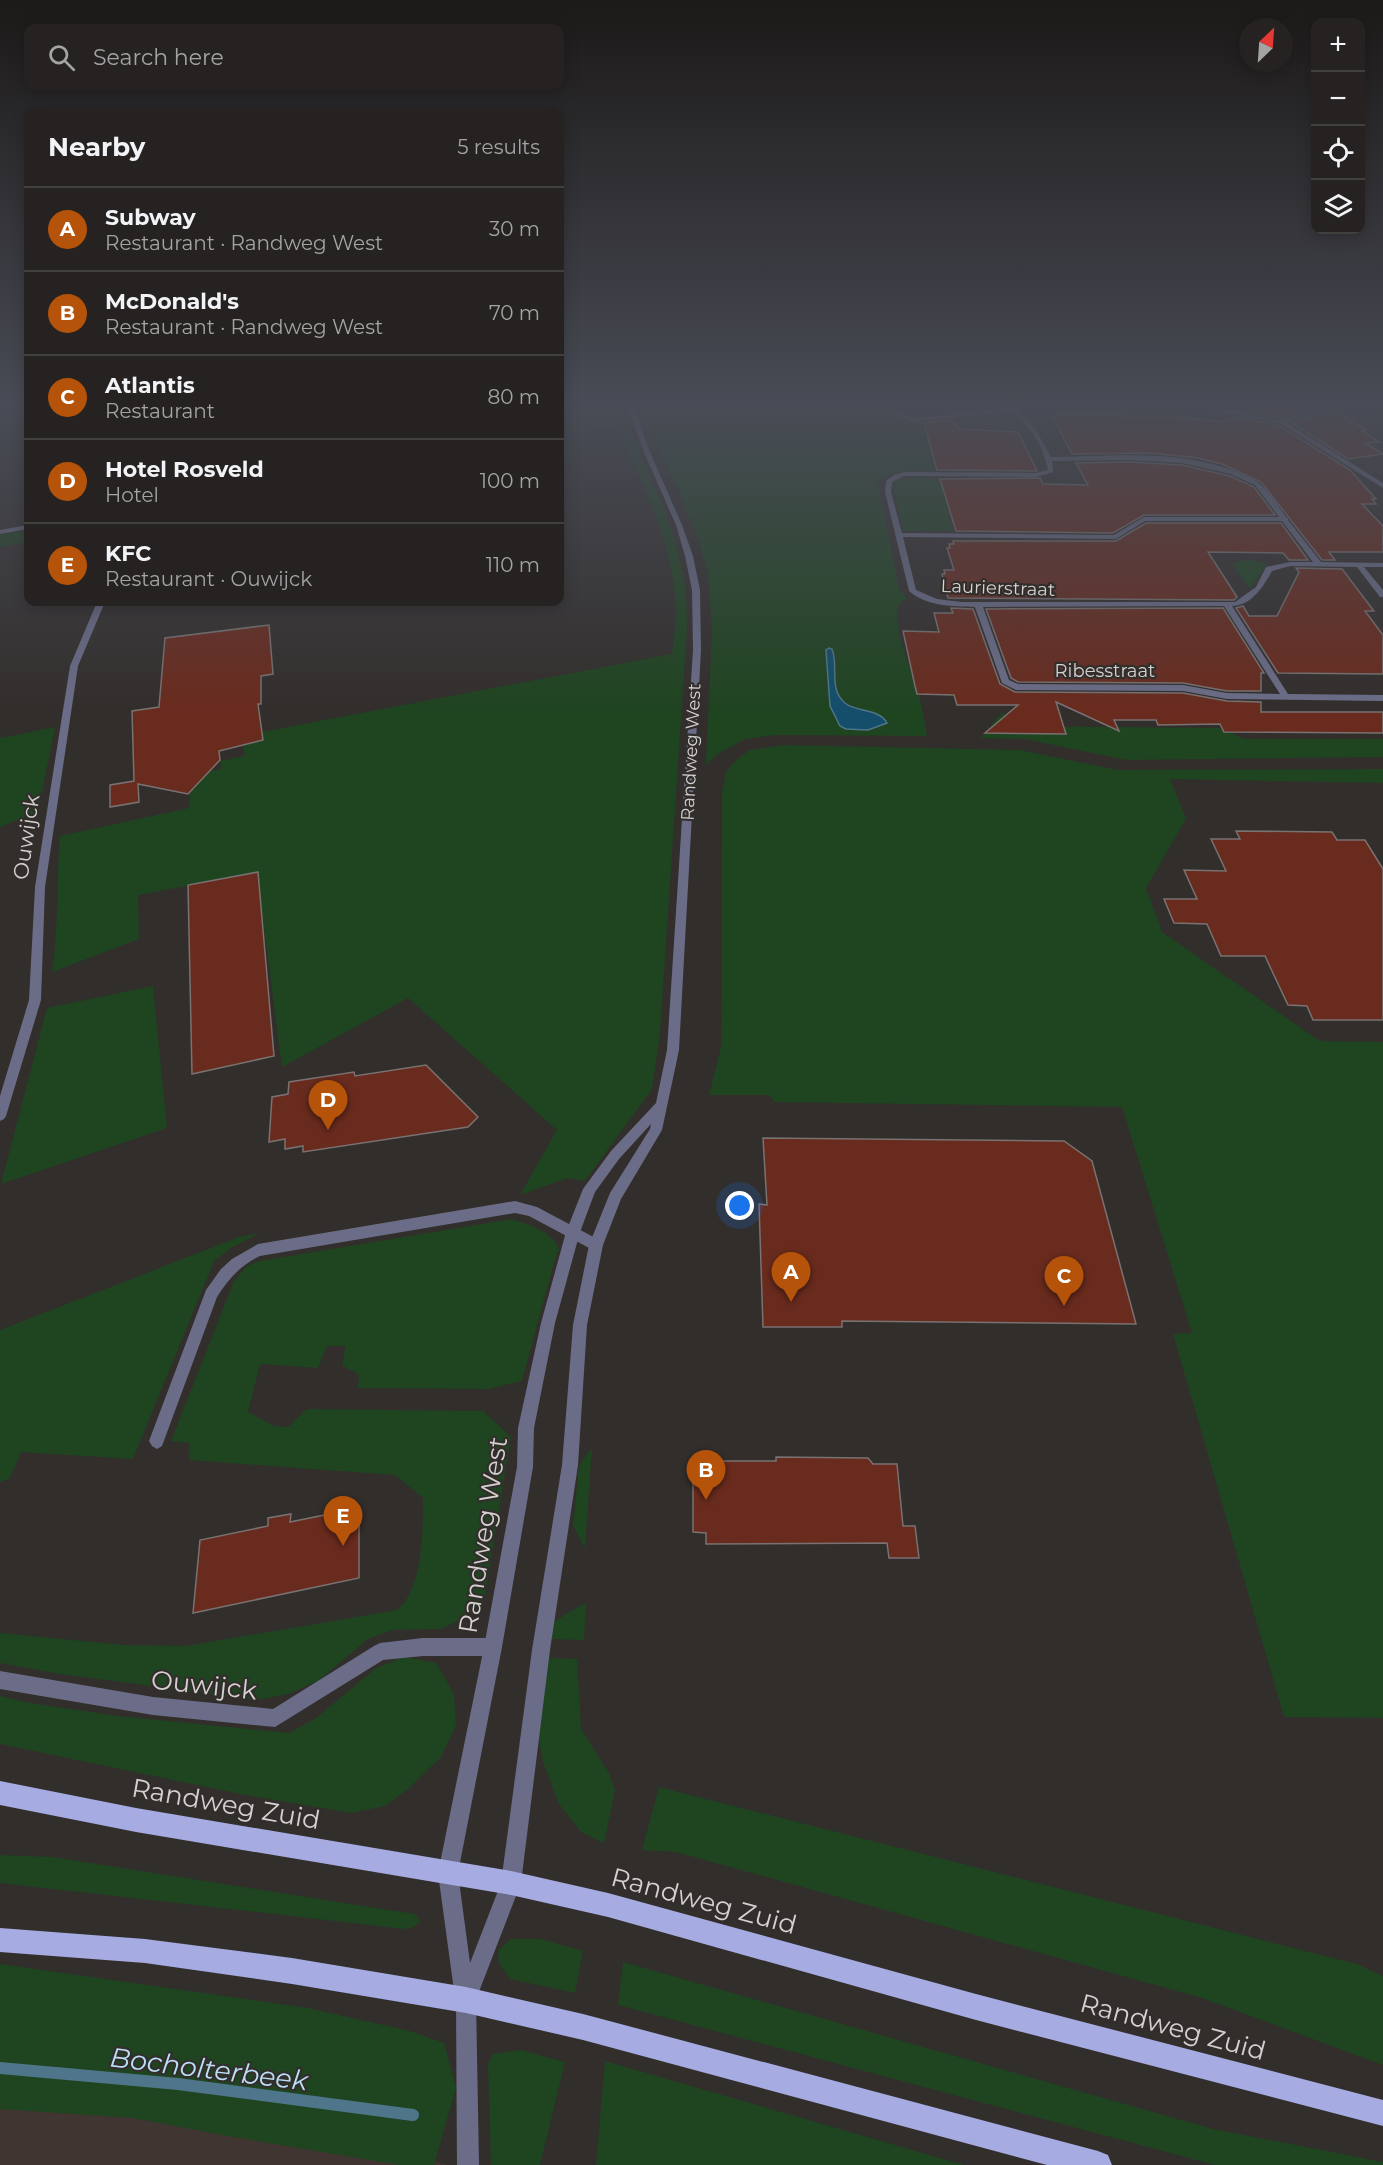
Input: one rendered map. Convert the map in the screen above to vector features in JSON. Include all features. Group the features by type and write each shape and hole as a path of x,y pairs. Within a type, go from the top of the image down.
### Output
{"main road":[{"name":"Randweg Zuid","path":"0,1793 136,1820 511,1883 608,1905 976,2007 1383,2113"},
{"path":"0,1940 145,1951 292,1971 466,2000 583,2027 1098,2165"}],"street":[{"name":"Randweg West","path":"466,2000 511,1883 543,1639 570,1465 580,1324 596,1245 615,1197 656,1130 673,1050 697,650 696,590 679,525 672,508"},
{"name":"Laurierstraat","path":"892,508 913,591 923,598 947,603 1227,605 1237,604 1251,595 1259,588 1269,569 1290,564 1383,566"},
{"path":"1277,508 1318,565"},
{"path":"898,535 1116,537 1144,519 1286,519"},
{"path":"0,532 24,528"},
{"path":"1359,565 1383,596"},
{"name":"Ribesstraat","path":"978,605 1005,681 1016,687 1183,688 1227,696 1383,698"},
{"path":"1227,605 1286,697"},
{"name":"Ouwijck","path":"0,1116 35,1000 40,887 74,666 99,606"},
{"name":"Randweg West","path":"468,2165 466,2000 448,1873 493,1647 525,1467 526,1428 548,1323 573,1232 590,1189 615,1155 660,1106"},
{"path":"157,1441 211,1294 223,1273 241,1257 258,1250 515,1208 532,1211 596,1245"},
{"name":"Ouwijck","path":"0,1680 153,1706 275,1718 380,1652 423,1647 493,1647"}],"shaded area":[{"path":"0,2090 418,2157 448,2165 0,2165"}],"green space":[{"path":"653,508 663,508 676,545 686,599 687,628 660,1033 652,1089 585,1181 568,1178 520,1195 557,1130 408,998 282,1067 257,873 138,895 139,939 52,972 56,938 60,836 189,808 192,775 221,769 220,761 245,756 241,736 672,654 676,605 668,553"},
{"path":"685,508 883,508 899,589 907,598 899,604 898,628 918,692 927,736 776,735 745,739 716,755 706,765 712,629 708,574","holes":["826,650 834,654 836,686 842,699 858,709 872,712 868,730 846,729 840,726 830,706"]},
{"path":"898,508 947,508 953,531 903,531"},
{"path":"24,531 24,543 0,547 0,535"},
{"path":"1242,560 1267,564 1250,588 1233,564"},
{"path":"1002,712 1016,726 1218,728 1245,739 1383,739 1383,757 1126,760 1025,739 981,738"},
{"path":"55,727 38,812 0,827 0,738"},
{"path":"783,745 1020,750 1118,770 1383,769 1383,783 1170,779 1186,819 1146,888 1162,932 1320,1041 1383,1042 1383,1718 1284,1717 1173,1334 1192,1333 1122,1107 774,1102 770,1095 709,1095 721,1047 722,791 726,772 737,759 750,750"},
{"path":"153,986 167,1128 1,1184 47,1008"},
{"path":"511,1219 545,1233 551,1237 559,1249 522,1381 488,1389 358,1388 359,1375 342,1365 346,1346 327,1346 318,1368 260,1364 248,1412 274,1426 288,1427 307,1409 483,1411 511,1437 485,1596 470,1615 441,1629 393,1630 368,1639 318,1681 288,1694 257,1700 60,1674 0,1663 0,1633 124,1645 186,1646 397,1610 406,1600 417,1574 422,1542 423,1498 395,1475 189,1460 189,1443 171,1441 234,1281 247,1266 259,1261"},
{"path":"260,1233 231,1248 214,1261 133,1459 21,1452 10,1478 0,1482 0,1330 239,1237"},
{"path":"592,1448 585,1548 573,1526 579,1465"},
{"path":"586,1602 584,1640 552,1639 552,1623"},
{"path":"404,1657 436,1663 454,1694 456,1726 441,1757 409,1788 385,1806 351,1813 240,1794 0,1744 0,1696 30,1703 118,1716 289,1733 316,1718 376,1668"},
{"path":"548,1658 577,1659 581,1729 609,1773 615,1790 604,1843 581,1832 559,1804 543,1762 537,1730"},
{"path":"659,1787 1357,1964 1383,1976 1383,2065 1202,1998 676,1852 642,1850"},
{"path":"0,1855 52,1857 414,1914 421,1921 414,1927 405,1929 0,1883"},
{"path":"511,1939 541,1939 583,1951 575,1993 510,1979 499,1964 498,1950"},
{"path":"623,1962 1213,2129 1383,2162 1383,2165 1215,2165 618,2005"},
{"path":"0,1964 308,2008 410,2031 444,2043 456,2088 434,2165 400,2165 133,2118 0,2109"},
{"path":"521,2050 565,2062 540,2165 491,2165 488,2064 493,2054"},
{"path":"605,2061 964,2165 596,2165"}],"water":[{"path":"832,649 834,656 835,684 840,697 850,706 879,715 887,723 868,730 846,729 840,726 830,706 826,650"}],"building":[{"path":"949,508 1270,508 1275,515 1144,515 1113,533 956,531"},
{"path":"1281,508 1366,508 1383,526 1383,552 1329,552 1335,560 1322,560"},
{"path":"1146,523 1281,523 1308,560 1289,560 1283,553 1208,552 1237,597 1234,600 948,598 942,574 945,574 944,570 954,570 947,548 950,548 949,544 954,544 953,541 1116,541"},
{"path":"1296,568 1342,569 1374,611 1365,611 1383,635 1383,674 1278,673 1236,608 1243,606 1249,616 1277,616 1299,572"},
{"path":"951,608 973,609 1000,684 1015,692 1183,693 1227,701 1261,702 1261,712 1383,712 1383,733 1224,732 1220,724 1158,725 1156,720 1114,720 1119,731 1056,702 1066,734 985,733 1018,705 957,705 954,695 917,694 903,631 939,632 934,613 953,613"},
{"path":"1223,608 1264,673 1261,673 1261,691 1227,691 1183,683 1018,682 1011,678 986,609"},
{"path":"269,625 273,674 261,676 261,704 258,704 263,740 219,751 220,760 188,794 138,784 139,802 110,807 110,785 134,781 132,711 159,707 165,638"},
{"path":"1236,831 1332,832 1337,840 1365,840 1383,869 1383,1020 1313,1020 1307,1006 1288,1005 1265,956 1221,956 1207,924 1174,923 1164,899 1197,899 1184,870 1226,871 1211,839 1240,839"},
{"path":"258,872 274,1056 192,1074 188,885"},
{"path":"426,1065 478,1117 468,1127 303,1152 303,1146 285,1149 285,1139 269,1142 272,1097 288,1094 289,1082 354,1072 355,1076"},
{"path":"763,1138 1064,1141 1092,1161 1136,1324 842,1321 842,1327 763,1327 759,1204 767,1205"},
{"path":"776,1457 868,1458 873,1464 897,1464 903,1526 915,1526 919,1558 889,1558 887,1543 706,1544 706,1533 693,1532 693,1471 707,1471 706,1461 776,1461"},
{"path":"359,1508 359,1578 193,1613 200,1540 268,1526 268,1518 291,1514 290,1522"}],"waterway":[{"name":"Bocholterbeek","path":"0,2068 178,2084 413,2115"}],"place":[{"name":"Hotel Rosveld","path":"328,1130"},
{"name":"Subway","path":"791,1302"},
{"name":"Atlantis","path":"1064,1306"},
{"name":"McDonald's","path":"706,1500"},
{"name":"KFC","path":"343,1546"}]}
